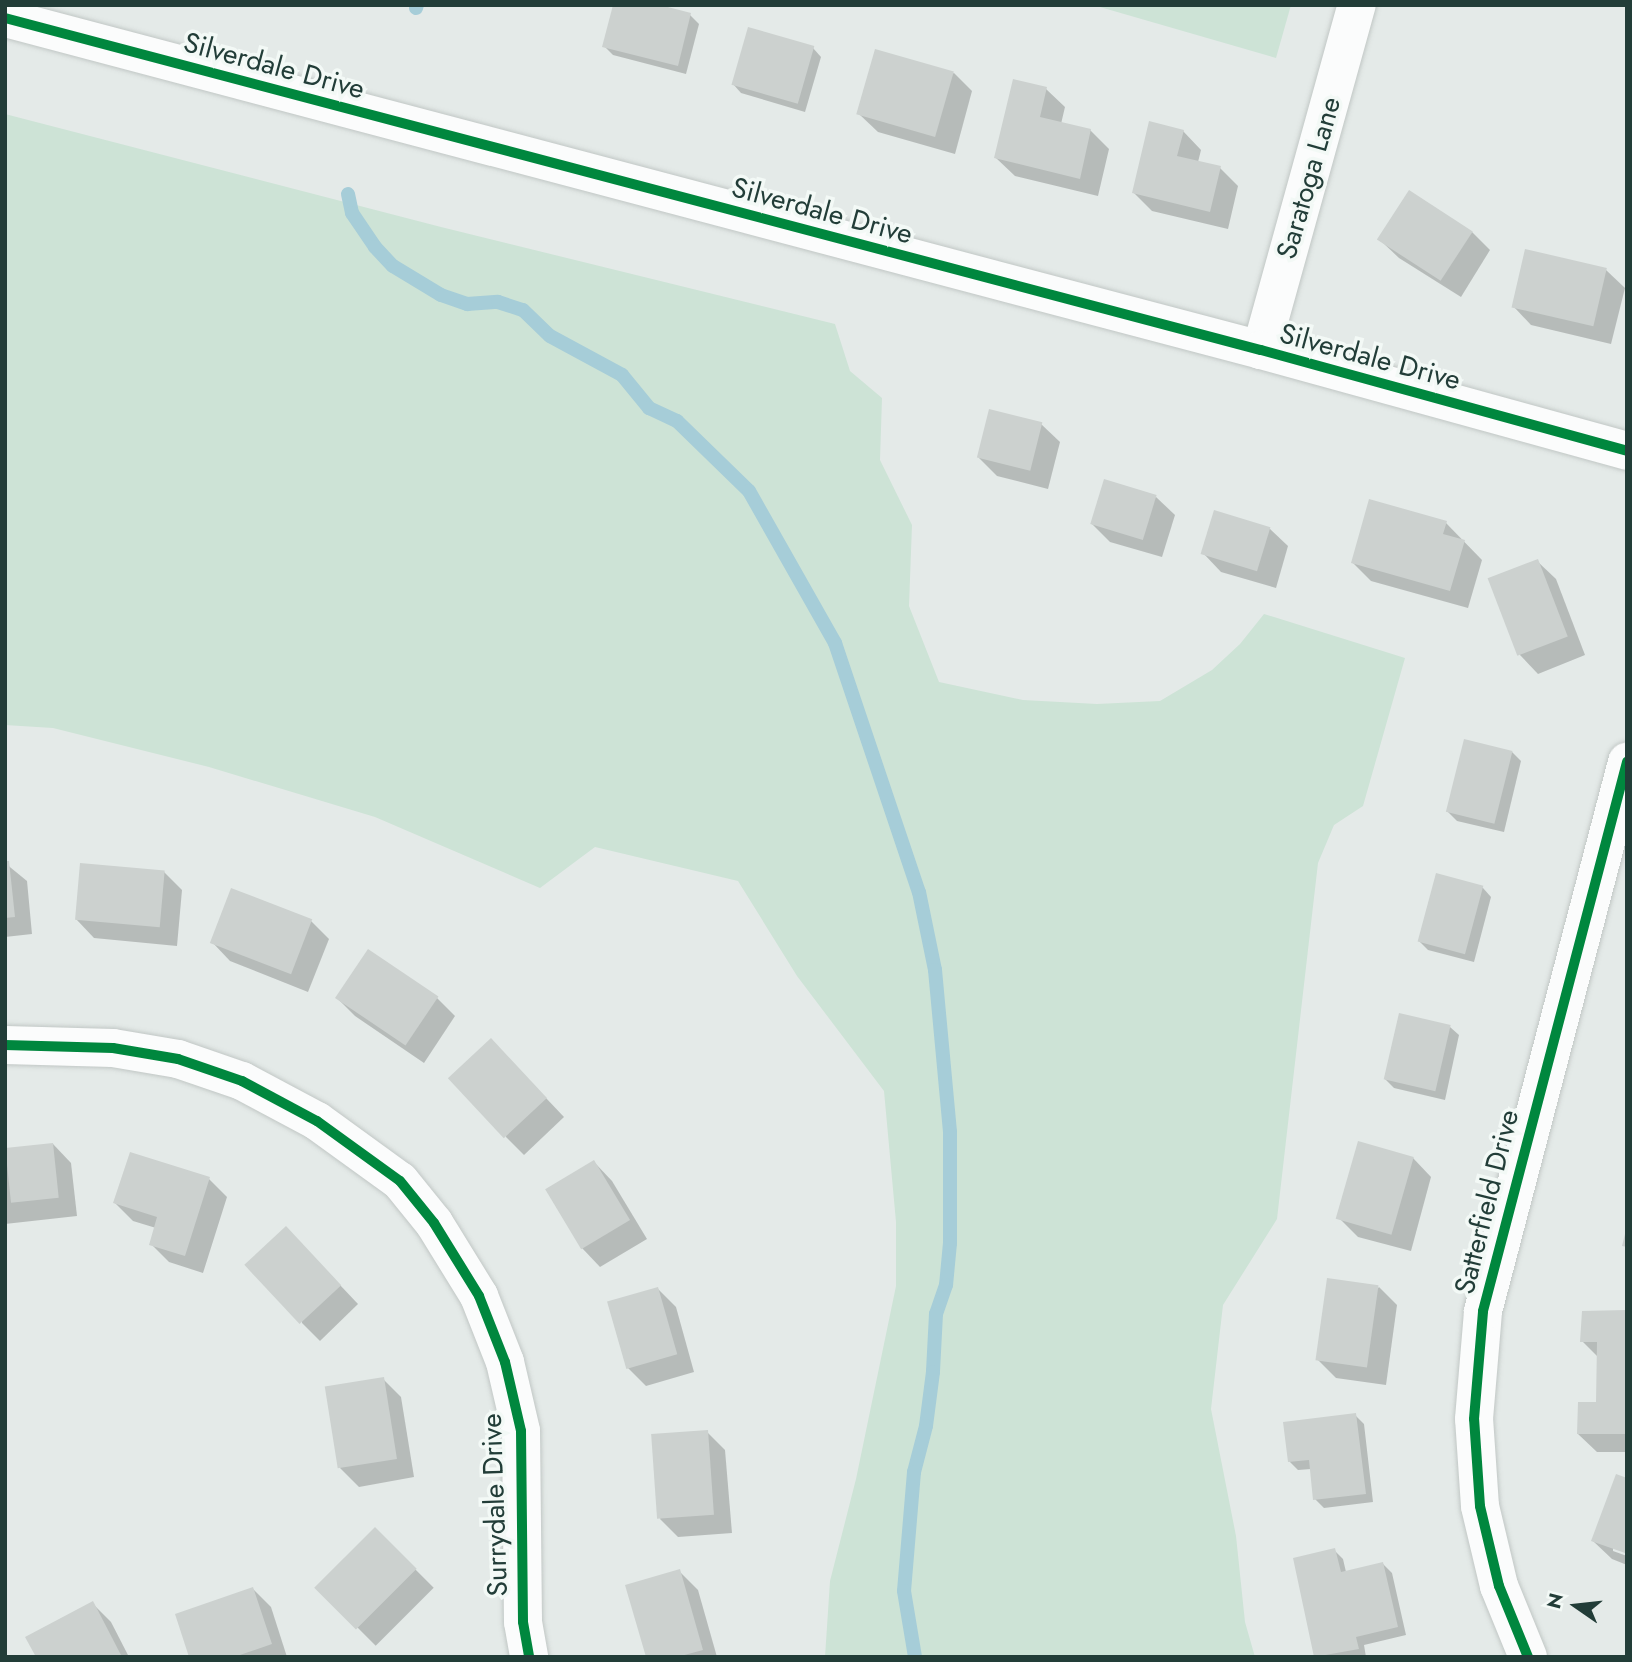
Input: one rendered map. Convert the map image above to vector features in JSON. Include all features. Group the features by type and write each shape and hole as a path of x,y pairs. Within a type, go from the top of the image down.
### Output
{"street":[{"name":"Saratoga Lane","path":"1261,350 1357,5"},
{"name":"Silverdale Drive","path":"5,18 1261,350 1627,452"},
{"name":"Satterfield Drive","path":"1528,1657 1499,1586 1480,1506 1474,1419 1483,1311 1627,762"},
{"name":"Surrydale Drive","path":"5,1045 113,1048 178,1059 242,1081 317,1121 400,1181 434,1223 479,1296 505,1362 521,1432 523,1622 529,1657"}],"green space":[{"path":"1093,5 1291,5 1276,58"},
{"path":"5,114 441,227 835,324 850,371 882,398 880,460 912,525 909,606 939,682 1023,700 1097,704 1160,701 1212,670 1240,644 1264,614 1405,658 1363,806 1334,825 1318,863 1277,1219 1223,1305 1211,1409 1236,1536 1245,1622 1255,1657 825,1657 830,1581 856,1479 896,1286 896,1222 884,1091 797,976 738,881 595,847 540,888 375,817 209,767 53,728 5,725"}],"building":[{"path":"613,5 660,5 691,13 678,66 602,47"},
{"path":"748,27 814,46 798,104 731,85"},
{"path":"875,49 954,72 935,137 856,114"},
{"path":"1013,79 1047,87 1040,117 1091,129 1080,179 994,158"},
{"path":"1149,121 1184,130 1177,156 1221,166 1210,212 1132,193"},
{"path":"1409,190 1473,231 1441,281 1377,239"},
{"path":"1525,249 1607,268 1593,326 1512,307"},
{"path":"989,409 1042,422 1030,471 977,458"},
{"path":"1104,479 1157,495 1143,540 1090,524"},
{"path":"1369,499 1447,521 1443,534 1465,540 1450,591 1351,563"},
{"path":"1214,510 1270,527 1257,571 1201,554"},
{"path":"1538,559 1568,636 1517,656 1488,578"},
{"path":"1464,739 1513,751 1494,824 1446,812"},
{"path":"5,861 9,861 15,917 5,918"},
{"path":"80,863 165,870 160,927 75,920"},
{"path":"1436,873 1483,886 1465,954 1418,942"},
{"path":"231,888 312,919 291,974 210,943"},
{"path":"368,949 438,997 405,1045 335,998"},
{"path":"1399,1013 1451,1025 1435,1091 1384,1079"},
{"path":"491,1038 547,1098 504,1138 448,1078"},
{"path":"1358,1141 1414,1157 1391,1235 1336,1219"},
{"path":"53,1143 59,1198 11,1203 5,1148"},
{"path":"130,1152 210,1177 185,1256 149,1245 157,1217 113,1203"},
{"path":"594,1160 630,1220 581,1249 545,1189"},
{"path":"286,1226 341,1285 300,1324 244,1265"},
{"path":"1627,1230 1627,1247 1622,1246"},
{"path":"1327,1278 1378,1285 1367,1367 1315,1360"},
{"path":"658,1287 677,1354 626,1369 607,1302"},
{"path":"1627,1310 1627,1434 1577,1434 1578,1402 1596,1402 1597,1342 1580,1342 1582,1311"},
{"path":"384,1377 397,1459 338,1468 325,1386"},
{"path":"1356,1413 1366,1494 1313,1500 1309,1460 1288,1462 1283,1422"},
{"path":"708,1430 714,1515 657,1519 651,1434"},
{"path":"1616,1474 1627,1478 1625,1553 1591,1541"},
{"path":"375,1527 417,1569 356,1630 314,1588"},
{"path":"1335,1548 1341,1572 1383,1562 1398,1627 1356,1637 1359,1649 1314,1657 1293,1558"},
{"path":"680,1569 703,1650 677,1657 646,1657 625,1585"},
{"path":"253,1587 272,1644 234,1657 189,1657 175,1614"},
{"path":"93,1601 122,1657 36,1657 25,1637"}],"waterway":[{"path":"348,194 352,213 375,247 393,266 441,295 467,304 498,302 523,310 550,336 622,375 649,408 677,421 749,491 835,643 919,892 935,970 950,1132 950,1243 946,1285 936,1314 933,1372 926,1426 914,1472 904,1591 915,1657"}],"cycle path":[{"path":"5,18 1261,350 1627,451"},
{"path":"1528,1657 1499,1586 1480,1506 1474,1419 1483,1311 1627,762"},
{"path":"5,1045 113,1048 178,1059 242,1081 317,1121 400,1181 434,1223 479,1296 505,1362 521,1431 523,1622 529,1657"}]}
